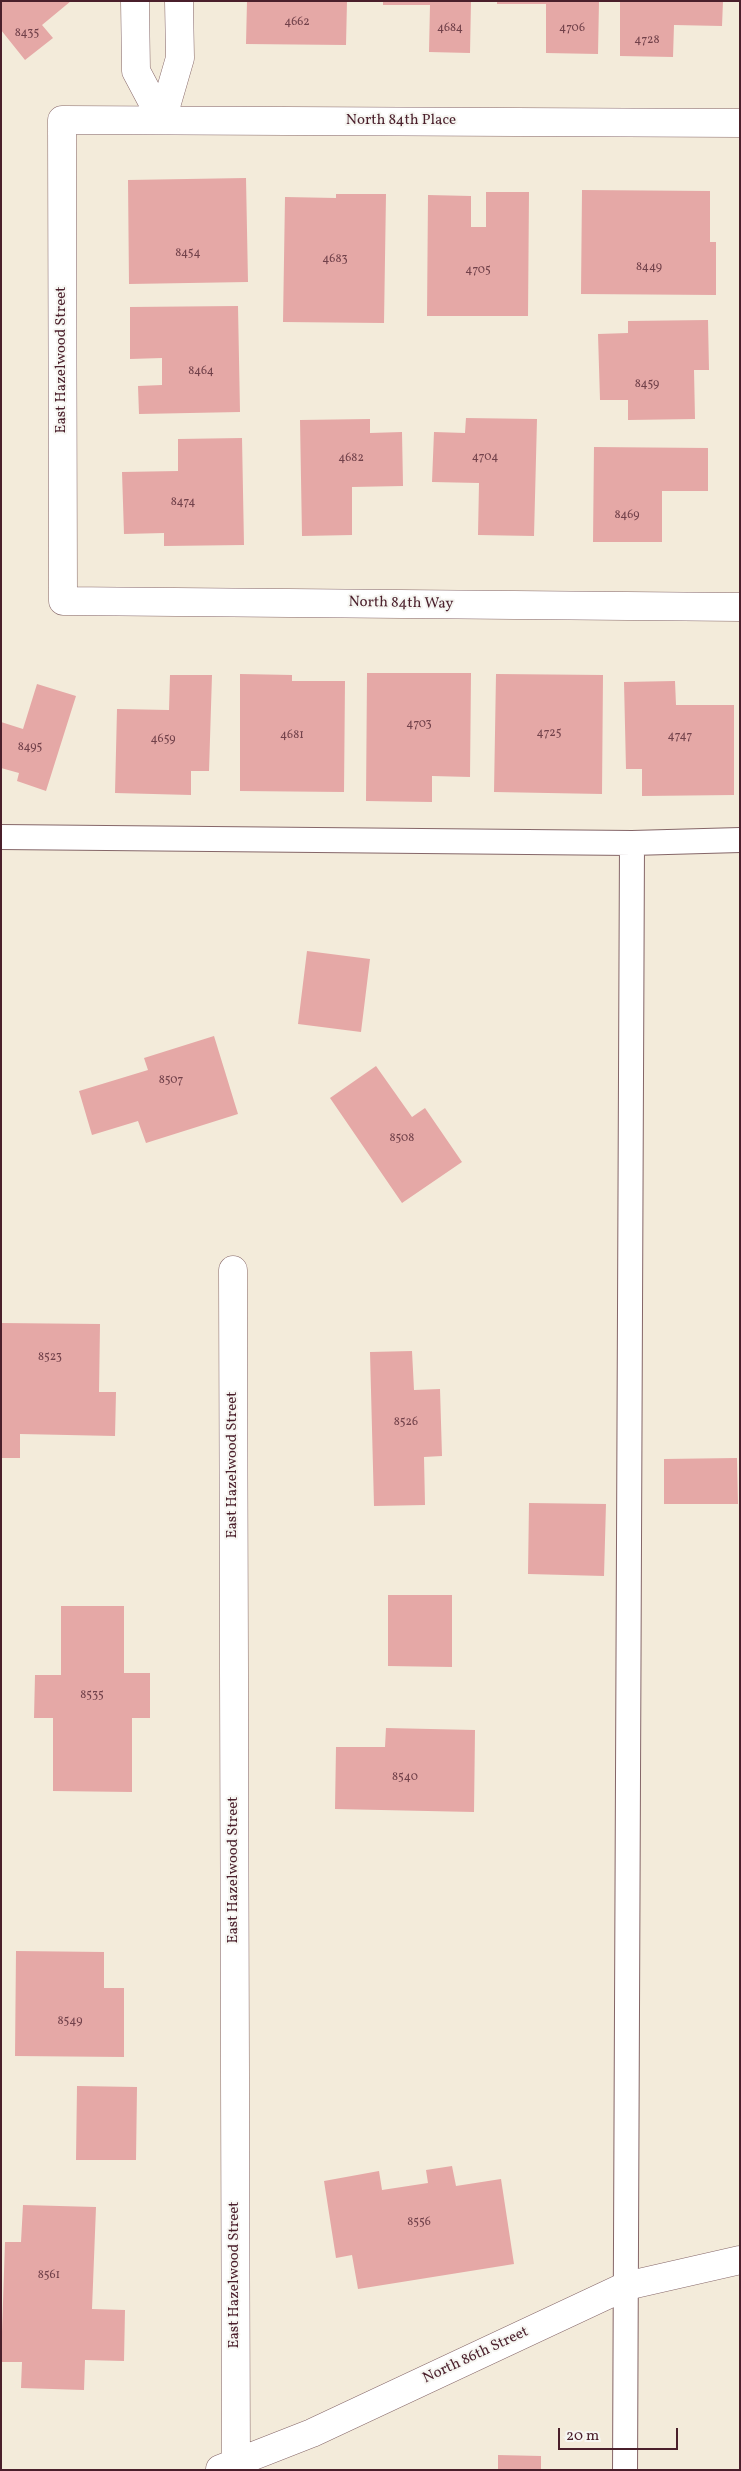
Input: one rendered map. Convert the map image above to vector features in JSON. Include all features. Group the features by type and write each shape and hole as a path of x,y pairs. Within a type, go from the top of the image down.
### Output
{"street":[{"path":"135,1 136,71 162,120"},
{"path":"162,120 180,58 179,1"},
{"name":"North 84th Place","path":"62,120 740,123"},
{"name":"East Hazelwood Street","path":"62,120 63,601"},
{"name":"North 84th Way","path":"63,601 740,607"},
{"name":"East Hazelwood Street","path":"230,2468 233,1270"},
{"name":"North 86th Street","path":"230,2468 312,2433 626,2286 740,2260"}],"lane":[{"path":"1,837 632,843 740,840"},
{"path":"625,2470 632,843"}],"building":[{"path":"1,1 71,1 42,25 53,38 25,60 1,30"},
{"path":"247,1 347,1 346,45 246,44"},
{"path":"383,1 471,1 470,53 429,52 430,5 383,5"},
{"path":"497,1 599,1 598,54 546,53 546,4 497,4"},
{"path":"620,1 723,1 722,26 674,25 673,57 620,56"},
{"path":"246,178 248,282 129,284 128,180"},
{"path":"582,190 710,191 710,242 716,242 716,295 581,294"},
{"path":"486,192 529,192 528,316 427,316 428,195 471,196 471,227 486,227"},
{"path":"336,194 386,194 384,323 283,322 285,197 336,198"},
{"path":"238,306 240,412 139,414 138,386 162,385 162,358 130,359 130,307"},
{"path":"708,320 709,370 694,370 695,419 628,420 628,400 600,400 598,334 628,333 628,321"},
{"path":"466,418 537,419 534,536 478,535 479,483 432,482 434,432 465,433"},
{"path":"370,419 370,433 402,432 403,486 352,487 352,535 302,536 300,420"},
{"path":"242,438 244,545 164,546 164,533 124,534 122,472 178,471 178,439"},
{"path":"594,447 708,448 708,491 662,491 662,542 593,542"},
{"path":"367,673 471,673 470,777 432,776 432,802 366,801"},
{"path":"240,674 292,675 292,681 345,681 344,792 240,791"},
{"path":"496,674 603,675 602,794 494,792"},
{"path":"170,675 212,675 209,771 191,771 191,795 115,793 117,709 169,710"},
{"path":"675,681 676,705 734,705 734,795 642,796 642,769 626,769 624,682"},
{"path":"37,684 76,696 46,791 17,781 19,773 1,768 1,722 23,729"},
{"path":"307,951 370,959 361,1032 298,1024"},
{"path":"214,1036 238,1114 146,1143 138,1121 92,1135 79,1091 148,1070 144,1058"},
{"path":"376,1066 412,1117 425,1108 462,1162 402,1203 330,1098"},
{"path":"1,1323 100,1324 99,1392 116,1392 115,1436 20,1434 20,1458 1,1458"},
{"path":"412,1351 414,1390 440,1389 442,1456 424,1457 425,1505 374,1506 370,1352"},
{"path":"737,1458 738,1504 664,1504 664,1459"},
{"path":"529,1503 606,1504 604,1576 528,1574"},
{"path":"388,1595 452,1595 452,1667 388,1666"},
{"path":"61,1606 124,1606 124,1673 150,1673 150,1718 132,1718 132,1792 53,1791 53,1718 34,1718 35,1675 61,1675"},
{"path":"386,1728 475,1730 474,1812 335,1809 336,1747 385,1747"},
{"path":"16,1951 104,1952 104,1988 124,1988 124,2057 15,2056"},
{"path":"77,2086 137,2087 136,2160 76,2160"},
{"path":"452,2166 456,2186 501,2179 514,2264 358,2289 352,2255 336,2258 324,2181 379,2171 382,2190 428,2183 426,2170"},
{"path":"23,2205 96,2207 92,2309 125,2310 124,2361 85,2360 84,2390 21,2388 22,2362 1,2362 5,2242 21,2242"},
{"path":"498,2455 541,2456 541,2470 498,2470"}]}
